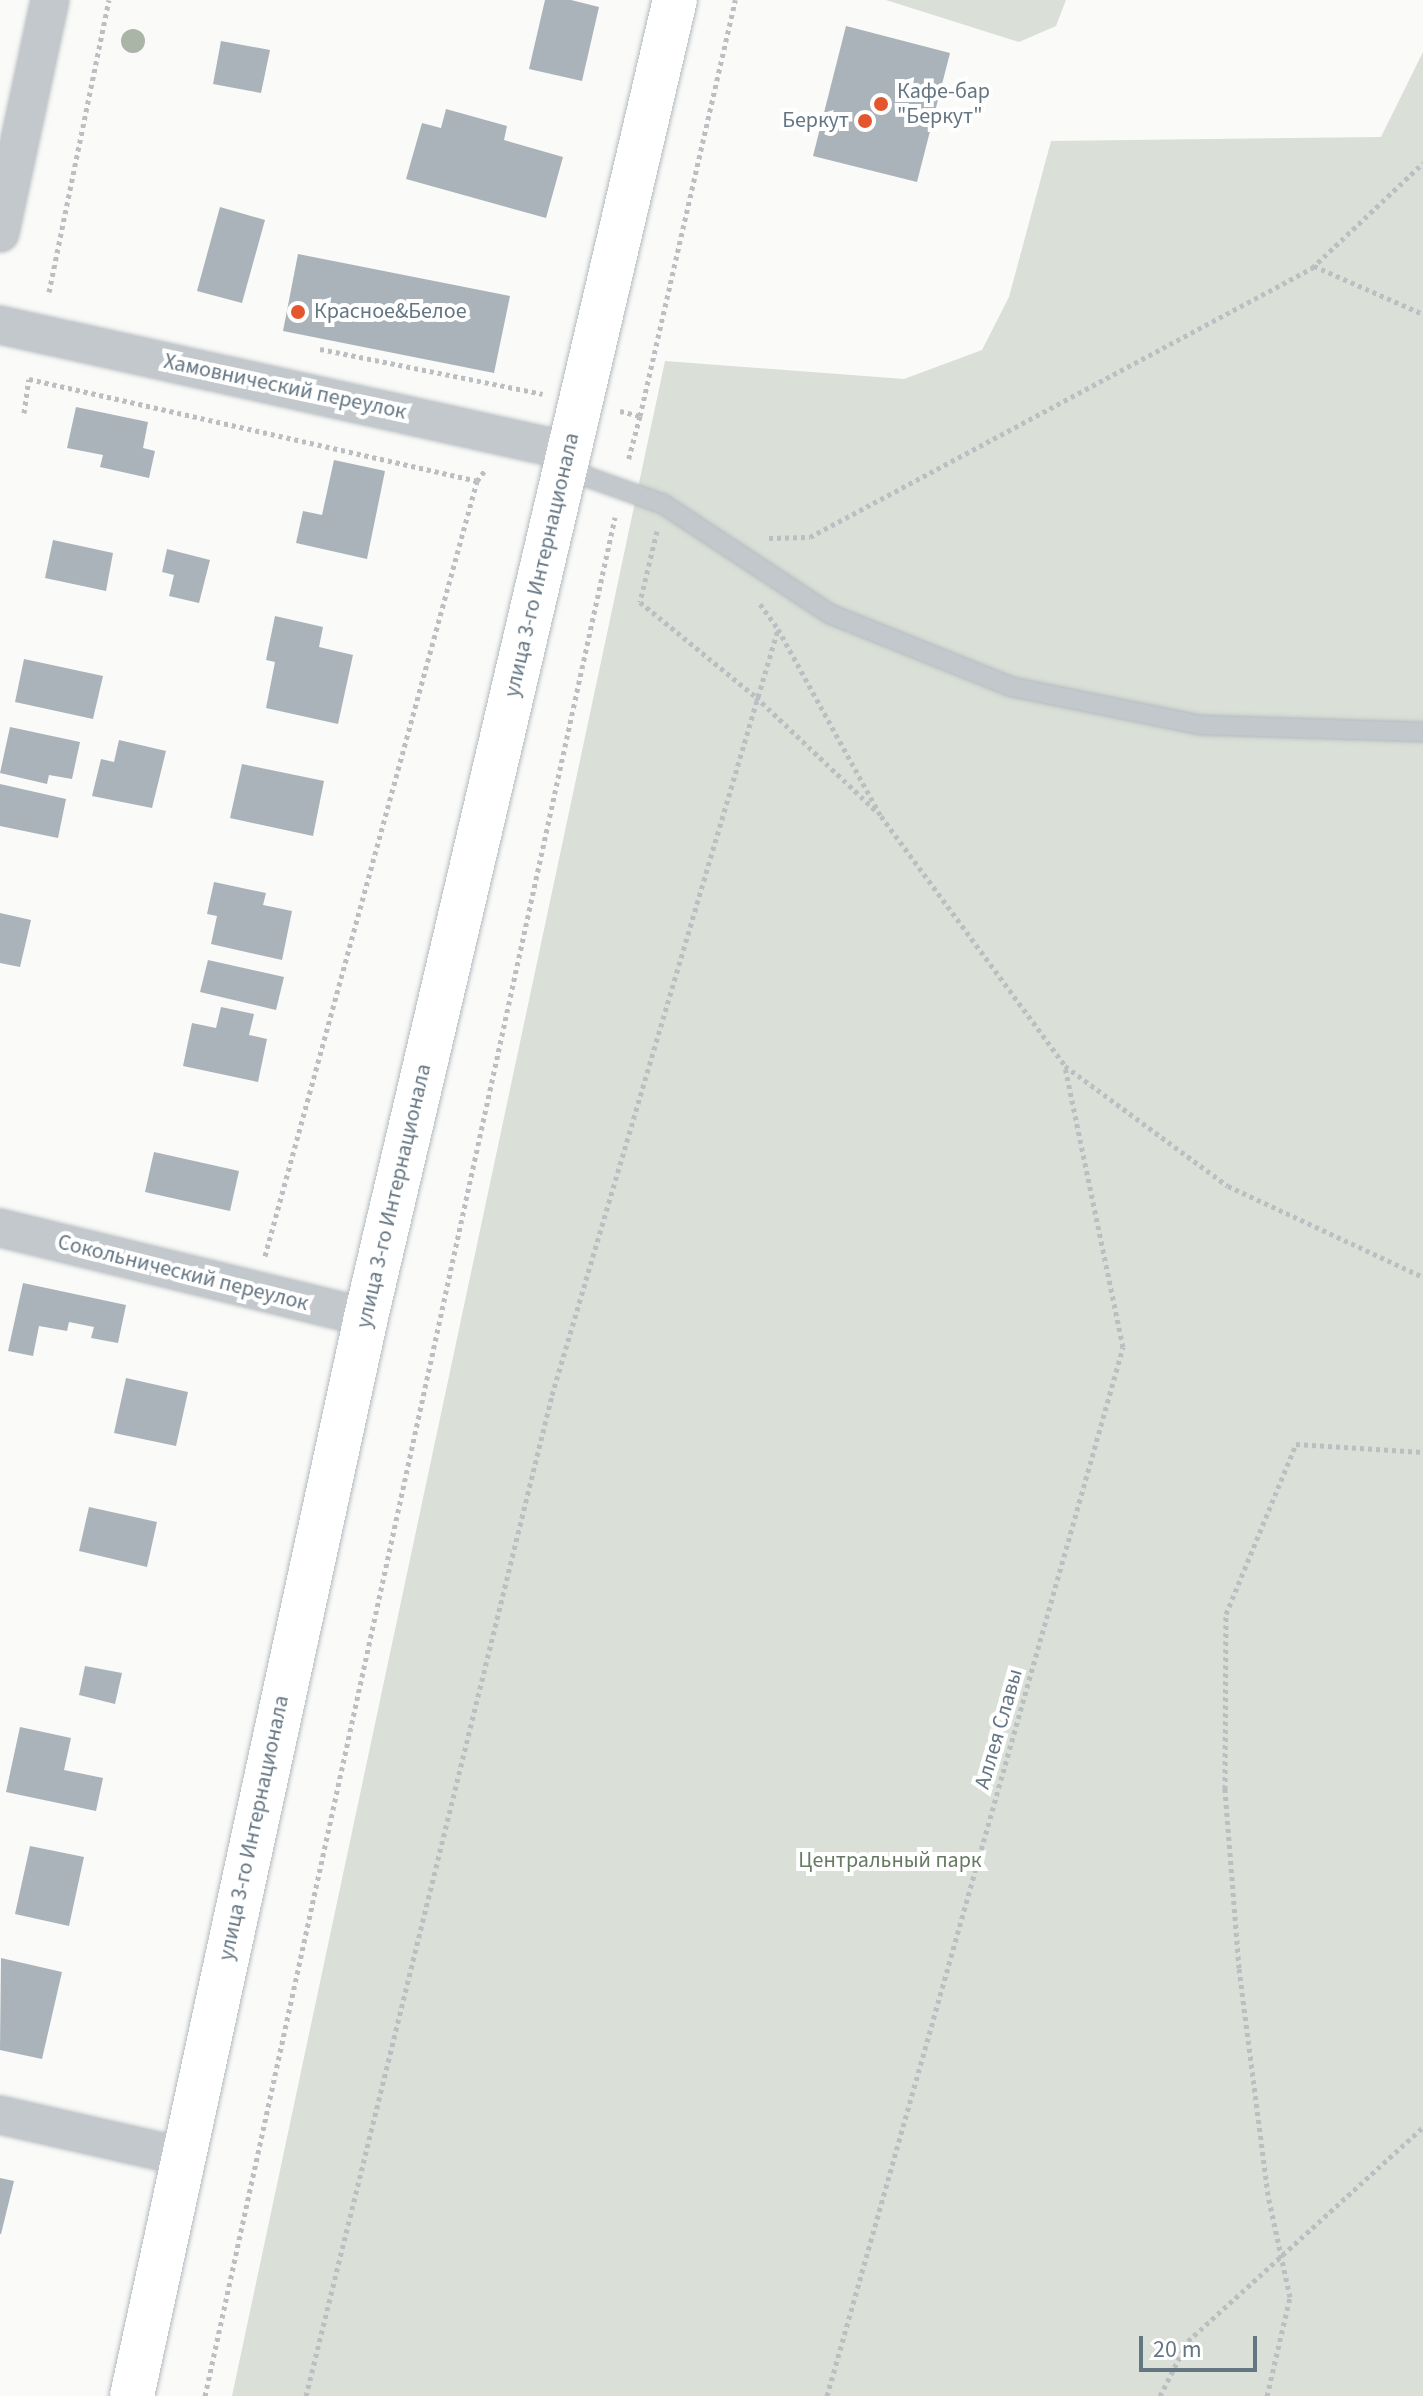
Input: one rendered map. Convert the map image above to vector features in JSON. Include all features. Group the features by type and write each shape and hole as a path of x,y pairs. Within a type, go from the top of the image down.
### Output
{"main road":[{"name":"улица 3-го Интернационала","path":"132,2396 181,2156 366,1317 675,0"}],"street":[{"path":"0,233 50,0"},
{"name":"Хамовнический переулок","path":"0,325 566,460"},
{"name":"Сокольнический переулок","path":"0,1228 366,1317"},
{"path":"0,2115 181,2156"}],"lane":[{"path":"566,460 663,504 830,614 1012,687 1200,725 1423,732"}],"path":[{"path":"49,292 109,0"},
{"path":"640,416 735,0"},
{"path":"712,539 810,537 1314,266 1423,163"},
{"path":"1314,266 1423,314"},
{"path":"320,349 543,394"},
{"path":"24,413 29,379"},
{"path":"256,1290 477,481"},
{"path":"663,504 640,602 756,697 881,816"},
{"path":"759,603 778,629 881,816 1065,1066 1228,1186 1423,1277"},
{"path":"306,2396 552,1395 778,629"},
{"name":"Аллея Славы","path":"827,2396 1123,1347 1065,1066"},
{"path":"1267,2396 1290,2297 1268,2195 1239,1968 1225,1789 1226,1614 1296,1444 1423,1452"},
{"path":"1160,2396 1188,2341 1423,2127"}],"green space":[{"path":"886,0 1066,0 1056,26 1019,42"},
{"name":"Центральный парк","path":"1423,52 1423,2396 232,2396 665,361 904,379 982,350 1009,297 1051,141 1381,137"}],"building":[{"path":"545,0 571,0 599,7 582,81 529,69"},
{"name":"Кафе-бар \"Беркут\"","path":"846,26 950,53 917,182 813,156"},
{"path":"221,41 270,50 261,93 213,84"},
{"path":"446,109 507,126 504,140 563,157 546,218 406,179 422,123 441,128"},
{"path":"220,207 265,220 242,303 197,291"},
{"path":"298,254 510,296 494,373 283,331"},
{"path":"76,407 148,422 143,448 155,451 149,478 100,467 103,455 67,448"},
{"path":"334,460 385,471 367,559 296,543 303,511 322,515"},
{"path":"53,540 113,553 106,591 45,578"},
{"path":"167,549 210,560 199,603 169,596 174,575 162,572"},
{"path":"275,616 323,627 319,647 353,655 338,724 266,708 275,662 266,660"},
{"path":"24,659 103,676 93,719 15,702"},
{"path":"10,727 80,742 72,779 49,775 47,784 0,773"},
{"path":"119,740 166,751 152,808 92,796 101,759 114,762"},
{"path":"242,764 324,781 313,836 230,818"},
{"path":"0,784 66,799 58,838 0,826"},
{"path":"214,882 266,893 263,905 292,911 282,960 211,944 217,916 207,914"},
{"path":"0,913 31,920 20,967 0,963"},
{"path":"208,960 284,977 276,1010 200,992"},
{"path":"221,1007 254,1014 249,1035 267,1039 258,1082 183,1066 192,1023 216,1028"},
{"path":"154,1152 239,1171 230,1211 145,1192"},
{"path":"23,1283 126,1305 118,1343 91,1338 94,1327 69,1322 67,1331 39,1326 33,1356 8,1351"},
{"path":"126,1378 188,1392 176,1446 114,1433"},
{"path":"89,1507 157,1522 147,1567 79,1551"},
{"path":"85,1666 122,1673 115,1704 79,1695"},
{"path":"20,1727 71,1738 64,1770 103,1778 96,1811 6,1792"},
{"path":"30,1846 84,1857 69,1926 15,1914"},
{"path":"1,1958 62,1972 42,2059 0,2050"},
{"path":"0,2178 14,2181 1,2234 0,2234"}],"place":[{"name":"Кафе-бар \"Беркут\"","path":"881,104"},
{"name":"Беркут","path":"865,121"},
{"name":"Красное&Белое","path":"298,312"}]}
